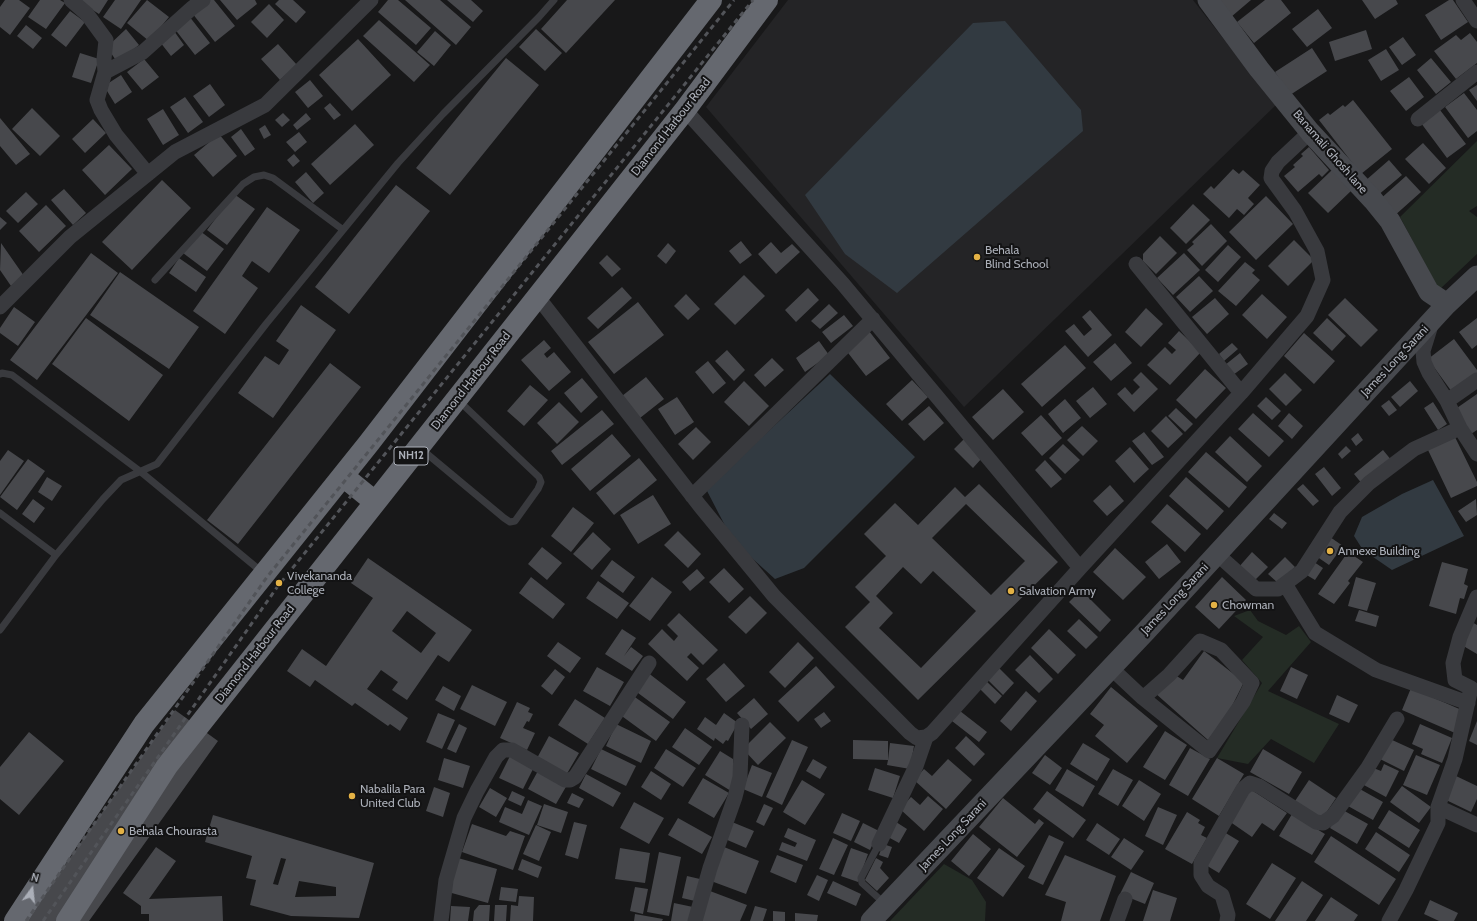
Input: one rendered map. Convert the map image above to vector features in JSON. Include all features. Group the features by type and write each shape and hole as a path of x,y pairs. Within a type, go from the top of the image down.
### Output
{"highway":[{"path":"15,921 144,724 343,476 711,0"},
{"name":"Diamond Harbour Road","path":"67,921 167,766 685,110 767,0"},
{"path":"343,476 375,502"}],"main road":[{"name":"Banamali Ghosh lane","path":"1208,0 1259,69 1310,132 1373,200 1390,221 1429,292 1448,304"},
{"name":"James Long Sarani","path":"871,921 1111,668 1432,320 1477,276"}],"street":[{"path":"71,0 87,14 106,40 104,59 105,72 97,100 101,110 116,135 148,174"},
{"path":"105,72 143,52 203,0"},
{"path":"0,307 70,237 175,152 265,105 371,0"},
{"path":"1462,0 1477,21"},
{"path":"1418,119 1477,72"},
{"path":"685,110 844,284 1080,568"},
{"path":"537,296 692,496 774,596 910,733 917,738 926,737 932,733 1080,568 1241,393 1307,316 1322,280 1317,250 1295,211 1271,178 1272,171 1278,162 1310,132"},
{"path":"1136,264 1241,393"},
{"path":"692,496 873,319"},
{"path":"1432,320 1423,351 1424,362 1429,373 1447,401 1460,428 1477,454"},
{"path":"1447,401 1477,380"},
{"path":"1217,554 1256,589 1278,589 1302,571 1340,512 1369,483 1414,449 1460,428"},
{"path":"1285,584 1315,633 1376,670 1468,703"},
{"path":"1389,921 1406,890 1438,823 1438,807 1456,759 1468,703 1474,690 1455,680 1453,663 1460,637 1477,597"},
{"path":"1111,668 1143,698 1209,751 1243,702 1252,683 1222,650 1200,641 1169,675 1143,698"},
{"path":"441,921 446,880 464,818 496,757 503,750 512,750 565,780 570,780 575,776 648,663"},
{"path":"1227,921 1228,915 1222,895 1208,886 1204,880 1201,875 1201,863 1242,789 1250,783 1259,786 1316,822 1323,823 1333,816 1367,769 1397,719"},
{"path":"695,921 710,868 735,797 740,777 742,725"},
{"path":"879,844 913,773 926,737"},
{"path":"1438,807 1477,825"},
{"path":"1117,921 1125,899"}],"lane":[{"path":"0,630 56,555 103,499 121,480 157,464 342,229 398,163 443,114 554,0"},
{"path":"155,280 243,184 254,177 264,175 273,178 342,229"},
{"path":"0,374 12,375 141,472 264,574"},
{"path":"419,447 504,518 510,522 515,521 538,489 540,482 539,477 456,399"},
{"path":"0,513 56,555"},
{"path":"879,844 861,878 862,884 886,905"}],"shaded area":[{"name":"Behala Blind School","path":"788,0 1193,0 1276,105 964,407 706,107"},
{"path":"1005,21 1081,110 1083,131 897,293 845,254 805,195 973,23"},
{"path":"1477,141 1477,206 1469,211 1477,217 1477,254 1439,290 1400,217"},
{"path":"830,374 915,457 804,568 775,579 733,541 706,489"},
{"path":"1433,480 1464,536 1392,570 1363,550 1354,536 1362,517 1402,494"},
{"path":"1250,610 1258,621 1286,635 1299,626 1311,642 1268,691 1339,724 1314,763 1271,739 1248,764 1217,758 1262,683 1242,660 1263,637 1234,616"},
{"path":"944,864 972,880 986,902 985,921 890,921"}],"building":[{"path":"5,0 19,0 30,8 10,35 0,27 0,7"},
{"path":"40,0 60,0 65,3 46,29 28,17"},
{"path":"77,0 108,0 99,14"},
{"path":"115,0 141,0 121,29 103,17"},
{"path":"147,0 169,17 149,41 127,23"},
{"path":"208,0 214,0 235,26 215,42 192,13"},
{"path":"220,0 255,0 257,4 237,20"},
{"path":"279,0 293,0 306,12 296,23 275,4"},
{"path":"388,0 398,0 431,28 416,45 378,12"},
{"path":"405,0 440,0 471,27 456,45"},
{"path":"447,0 471,0 483,11 473,22"},
{"path":"567,0 615,0 566,53 541,29"},
{"path":"1216,0 1251,0 1231,17"},
{"path":"1265,0 1281,0 1291,13 1254,43 1237,22"},
{"path":"1362,0 1396,0 1398,4 1375,19"},
{"path":"1449,0 1453,0 1468,22 1441,40 1425,15"},
{"path":"269,4 284,20 267,38 251,22"},
{"path":"1318,9 1332,28 1307,47 1292,29"},
{"path":"70,11 85,22 66,47 51,35"},
{"path":"189,16 210,43 195,55 174,28"},
{"path":"379,20 430,65 414,82 363,36"},
{"path":"26,25 42,38 33,49 17,36"},
{"path":"126,29 139,45 117,62 107,47"},
{"path":"536,29 562,53 545,71 519,47"},
{"path":"1366,30 1372,49 1335,61 1329,42"},
{"path":"174,31 184,45 171,56 160,42"},
{"path":"435,31 451,45 434,66 417,52"},
{"path":"1470,33 1477,42 1477,63 1456,79 1434,51 1456,35 1461,40"},
{"path":"1403,37 1416,55 1402,65 1389,47"},
{"path":"358,39 391,75 352,111 319,75"},
{"path":"278,44 297,65 280,80 261,59"},
{"path":"1312,48 1327,71 1290,95 1275,72"},
{"path":"1386,49 1399,70 1381,81 1368,60"},
{"path":"80,53 99,59 91,83 72,77"},
{"path":"506,58 539,85 450,195 416,168"},
{"path":"1431,58 1451,82 1436,94 1417,70"},
{"path":"144,59 159,77 142,90 127,72"},
{"path":"121,75 132,92 115,104 104,86"},
{"path":"1409,77 1424,97 1406,111 1390,91"},
{"path":"310,80 323,96 308,108 295,92"},
{"path":"210,84 225,105 209,117 193,96"},
{"path":"1477,85 1477,101 1469,90"},
{"path":"1464,93 1477,110 1477,131 1468,138 1445,107"},
{"path":"185,97 203,122 188,133 170,107"},
{"path":"1353,100 1392,149 1361,174 1319,120 1328,113 1330,115 1343,105 1345,107"},
{"path":"330,103 341,115 334,120 324,108"},
{"path":"32,108 60,136 40,156 12,129"},
{"path":"163,109 179,135 163,145 147,119"},
{"path":"1440,110 1466,144 1447,158 1421,123"},
{"path":"283,113 290,120 282,127 275,120"},
{"path":"306,113 311,119 297,130 293,125"},
{"path":"0,118 30,154 16,165 0,146"},
{"path":"93,119 106,133 85,153 72,139"},
{"path":"355,124 374,145 330,185 311,164"},
{"path":"265,125 271,135 264,139 259,129"},
{"path":"241,129 255,149 245,156 231,137"},
{"path":"299,132 307,142 295,152 286,142"},
{"path":"219,134 237,156 213,177 194,155"},
{"path":"1423,143 1446,168 1429,184 1405,159"},
{"path":"109,145 132,169 105,195 82,170"},
{"path":"1309,147 1329,170 1322,177 1319,174 1298,192 1284,176 1295,167 1293,165 1303,156 1301,154"},
{"path":"294,154 300,161 293,167 287,160"},
{"path":"1389,160 1402,175 1377,196 1365,181"},
{"path":"1233,169 1239,174 1243,170 1260,185 1248,198 1254,204 1244,215 1237,209 1229,218 1203,194 1211,186 1214,189"},
{"path":"1332,170 1352,190 1328,213 1308,193"},
{"path":"306,172 324,193 313,203 295,182"},
{"path":"1406,176 1421,192 1393,217 1378,201"},
{"path":"162,180 191,208 132,270 102,242"},
{"path":"396,185 430,211 349,314 315,287"},
{"path":"64,189 86,213 73,225 51,200"},
{"path":"26,192 38,204 18,223 6,211"},
{"path":"234,194 255,209 227,245 207,230"},
{"path":"1266,196 1293,224 1256,260 1229,232"},
{"path":"1193,204 1210,220 1186,244 1170,228"},
{"path":"46,205 66,226 39,252 19,231"},
{"path":"267,207 300,230 269,273 252,261 242,276 258,288 225,334 193,311"},
{"path":"0,217 7,223 0,230"},
{"path":"1211,224 1227,241 1202,266 1187,250 1194,244 1192,242"},
{"path":"200,231 224,249 207,271 183,253"},
{"path":"1160,236 1177,253 1156,274 1143,261 1143,254"},
{"path":"1294,240 1314,260 1288,286 1268,266"},
{"path":"741,241 752,255 740,264 729,251"},
{"path":"771,242 781,253 792,244 800,252 776,274 758,254"},
{"path":"1,243 24,276 11,286 0,270"},
{"path":"668,243 676,251 666,264 657,256"},
{"path":"1228,245 1241,257 1218,282 1205,270"},
{"path":"91,253 118,273 37,380 10,360"},
{"path":"1184,253 1200,270 1173,295 1157,278"},
{"path":"607,255 621,269 612,277 599,263"},
{"path":"179,258 206,277 196,292 169,273"},
{"path":"1245,262 1255,270 1252,273 1260,280 1236,306 1218,291"},
{"path":"120,272 199,327 169,369 90,315"},
{"path":"744,275 765,296 735,325 714,304"},
{"path":"1199,276 1213,291 1190,312 1176,297"},
{"path":"622,287 632,298 598,329 587,318"},
{"path":"808,288 819,300 796,322 785,310"},
{"path":"686,294 700,309 688,320 674,306"},
{"path":"1262,294 1287,317 1267,339 1242,315"},
{"path":"1215,298 1229,314 1207,334 1192,317"},
{"path":"1345,298 1378,330 1361,347 1328,315"},
{"path":"638,302 664,335 614,374 588,342"},
{"path":"829,304 838,313 820,329 811,321"},
{"path":"301,305 336,330 273,418 238,393 265,356 279,365 289,350 276,341"},
{"path":"14,307 35,322 18,346 0,333 0,328"},
{"path":"1146,308 1163,324 1141,347 1125,332"},
{"path":"1090,310 1112,335 1088,357 1065,331 1074,324 1084,336 1092,329 1082,317"},
{"path":"844,315 853,326 831,343 822,332"},
{"path":"86,318 163,375 129,421 52,364"},
{"path":"1327,318 1346,336 1332,351 1313,333"},
{"path":"1477,318 1477,345 1472,349 1459,332"},
{"path":"869,331 890,358 866,376 845,349"},
{"path":"1179,331 1201,352 1170,385 1147,365 1165,347 1172,354 1176,350 1168,343"},
{"path":"1304,333 1335,361 1314,384 1284,356"},
{"path":"1454,339 1477,370 1477,374 1452,392 1428,359"},
{"path":"544,340 551,348 544,354 547,358 554,352 571,372 549,391 521,360"},
{"path":"819,341 829,355 805,372 796,358"},
{"path":"1115,343 1132,363 1111,381 1093,362"},
{"path":"1232,343 1238,349 1224,361 1219,354"},
{"path":"1065,345 1086,368 1042,407 1021,384"},
{"path":"727,350 745,370 734,381 715,361"},
{"path":"1240,353 1248,364 1233,375 1225,365"},
{"path":"772,358 784,370 765,387 754,375"},
{"path":"708,361 726,383 713,394 695,372"},
{"path":"330,363 361,387 238,544 207,520"},
{"path":"1205,369 1226,388 1196,419 1176,400"},
{"path":"1141,372 1158,389 1134,412 1117,394 1125,387 1132,395 1140,387 1133,380"},
{"path":"1285,373 1302,390 1286,406 1269,389"},
{"path":"646,377 664,399 640,418 622,396"},
{"path":"582,378 598,397 581,413 564,393"},
{"path":"912,380 928,397 902,421 886,404"},
{"path":"744,381 769,406 749,426 724,402"},
{"path":"1410,381 1418,391 1400,407 1391,397"},
{"path":"530,385 548,400 524,426 507,411"},
{"path":"1093,387 1107,404 1090,418 1076,401"},
{"path":"1003,389 1024,412 993,440 972,417"},
{"path":"1477,394 1477,430 1471,434 1454,410"},
{"path":"677,397 694,422 675,435 658,409"},
{"path":"1266,397 1281,411 1272,420 1257,406"},
{"path":"1065,399 1081,418 1063,433 1048,414"},
{"path":"1389,400 1397,410 1389,416 1381,406"},
{"path":"559,402 579,422 557,444 537,423"},
{"path":"1433,402 1447,424 1438,430 1424,408"},
{"path":"929,406 944,423 924,441 908,424"},
{"path":"1176,408 1193,424 1185,432 1168,416"},
{"path":"602,410 614,424 562,465 551,451"},
{"path":"1253,413 1284,441 1269,457 1238,429"},
{"path":"1289,413 1303,426 1292,439 1278,426"},
{"path":"1041,415 1062,438 1042,456 1021,433"},
{"path":"1166,416 1183,434 1168,448 1151,431"},
{"path":"1082,426 1098,441 1083,456 1067,440"},
{"path":"696,427 711,442 693,460 678,444"},
{"path":"1144,432 1164,457 1152,465 1132,441"},
{"path":"1358,433 1363,440 1356,446 1351,439"},
{"path":"612,434 631,456 590,491 571,469"},
{"path":"1230,436 1262,466 1247,482 1215,452"},
{"path":"1455,437 1477,482 1477,486 1451,498 1428,450"},
{"path":"964,439 982,458 973,468 954,449"},
{"path":"1063,444 1080,460 1065,474 1049,458"},
{"path":"1346,446 1351,451 1342,459 1338,454"},
{"path":"1130,447 1149,469 1134,483 1115,461"},
{"path":"8,450 24,461 0,495 0,461"},
{"path":"1383,450 1392,461 1363,485 1354,474"},
{"path":"1206,452 1247,487 1229,508 1188,472"},
{"path":"639,458 657,480 614,515 596,493"},
{"path":"28,459 45,471 17,510 0,497"},
{"path":"1045,460 1062,479 1051,488 1035,470"},
{"path":"1324,467 1341,488 1332,496 1315,474"},
{"path":"47,477 62,486 52,501 38,492"},
{"path":"1186,477 1224,511 1207,530 1169,496"},
{"name":"Salvation Army","path":"979,484 1058,562 918,700 845,627 870,602 855,587 886,556 864,534 895,503 918,525 955,487 965,497","holes":["966,504 1025,561 991,595 932,538","903,567 921,584 933,571 976,611 921,668 879,628 893,613 876,596"]},
{"path":"1303,484 1319,501 1313,506 1297,489"},
{"path":"1110,485 1124,501 1107,516 1093,501"},
{"path":"653,495 671,524 638,544 620,515"},
{"path":"33,499 45,508 34,523 22,514"},
{"path":"1476,499 1477,515 1466,522 1458,511"},
{"path":"1167,504 1201,534 1185,552 1151,522"},
{"path":"573,507 594,523 571,552 551,536"},
{"path":"1274,513 1287,523 1282,529 1269,519"},
{"path":"678,531 701,554 688,568 664,545"},
{"path":"593,532 611,549 592,570 573,554"},
{"name":"Annexe Building","path":"1330,537 1343,546 1329,565 1316,556"},
{"path":"1167,544 1181,562 1159,579 1145,562"},
{"path":"542,547 562,563 547,580 528,564"},
{"path":"1115,548 1146,577 1123,600 1093,572"},
{"path":"1252,552 1268,567 1253,582 1238,568"},
{"path":"1348,552 1363,562 1348,581 1350,583 1334,604 1318,594"},
{"path":"1285,557 1295,567 1278,583 1268,574"},
{"path":"368,558 472,630 449,662 438,655 407,700 392,690 398,682 381,670 367,689 408,718 400,731 390,724 388,726 355,703 352,706 315,680 310,687 287,671 302,649 326,666 373,598 351,583","holes":["407,611 436,633 421,653 392,631"]},
{"path":"612,560 635,577 623,593 600,576"},
{"path":"1314,562 1323,568 1315,580 1305,574"},
{"path":"1442,562 1468,569 1464,584 1468,586 1464,599 1460,598 1456,614 1429,606"},
{"path":"724,568 744,589 729,603 709,582"},
{"path":"697,569 705,578 690,591 682,582"},
{"path":"531,577 565,604 553,619 519,593"},
{"path":"652,577 672,592 650,621 629,606"},
{"path":"1222,577 1246,600 1219,629 1195,607"},
{"path":"1356,577 1376,583 1367,611 1348,606"},
{"path":"598,581 629,603 617,619 586,598"},
{"path":"1081,590 1111,620 1100,632 1069,602"},
{"path":"750,596 767,613 746,634 728,617"},
{"path":"1359,610 1379,616 1376,627 1355,621"},
{"path":"679,613 718,650 703,665 691,653 687,657 699,668 687,681 648,644 662,629 674,641 678,636 667,625"},
{"path":"1079,619 1098,637 1086,649 1067,631"},
{"path":"1472,622 1477,625 1477,654 1460,644"},
{"path":"622,629 636,638 624,656 631,647 643,656 632,671 605,654"},
{"path":"1049,629 1076,655 1058,674 1031,648"},
{"path":"558,642 581,658 570,673 547,656"},
{"path":"798,642 814,658 785,688 769,672"},
{"path":"1204,651 1244,682 1226,718 1208,740 1155,693 1175,675 1183,680"},
{"path":"1030,655 1053,679 1039,693 1015,670"},
{"path":"724,663 745,686 726,702 706,679"},
{"path":"816,666 835,687 798,722 778,701"},
{"path":"597,667 624,682 610,706 583,691"},
{"path":"998,667 1014,683 1003,695 987,679"},
{"path":"1291,667 1308,675 1297,699 1280,691"},
{"path":"555,669 565,677 552,695 541,686"},
{"path":"647,672 686,702 673,719 634,690"},
{"path":"985,680 1002,696 995,704 978,687"},
{"path":"472,685 507,702 495,726 460,709"},
{"path":"443,686 461,696 454,711 435,700"},
{"path":"1111,687 1158,726 1127,763 1095,736 1104,725 1090,714"},
{"path":"1411,688 1464,711 1455,733 1402,710"},
{"path":"1026,691 1037,701 1011,731 1000,721"},
{"path":"632,695 670,722 656,741 619,714"},
{"path":"1337,695 1358,705 1349,723 1329,714"},
{"path":"754,698 768,714 751,729 737,713"},
{"path":"575,699 605,718 588,744 558,725"},
{"path":"517,702 530,708 528,712 533,714 529,722 527,721 523,728 535,733 527,750 500,738"},
{"name":"Behala Chourasta","path":"175,710 218,741 89,921 25,921"},
{"path":"960,711 987,732 979,742 952,721"},
{"path":"824,712 831,721 821,728 814,719"},
{"path":"438,713 455,720 442,749 426,742"},
{"path":"724,713 738,723 728,741 726,740 723,744 715,738 714,741 697,729 705,717 716,725"},
{"path":"1477,721 1477,745 1469,741"},
{"path":"770,722 786,738 758,765 743,749"},
{"path":"459,724 467,728 456,753 447,749"},
{"path":"616,724 651,741 641,763 606,746"},
{"path":"1420,724 1452,738 1442,763 1421,754 1423,749 1412,744"},
{"path":"685,728 712,747 699,765 672,747"},
{"path":"1165,731 1187,745 1165,780 1143,767"},
{"path":"29,732 64,761 19,815 0,799 0,767"},
{"path":"549,736 579,753 565,777 536,760"},
{"path":"966,736 985,754 974,766 955,748"},
{"path":"1390,739 1414,750 1404,771 1380,759"},
{"path":"792,740 808,747 782,805 766,797"},
{"path":"853,740 888,741 888,760 853,759"},
{"path":"890,743 914,746 910,769 887,765"},
{"path":"1083,743 1110,759 1097,781 1070,764"},
{"path":"1190,748 1210,759 1188,796 1169,785"},
{"path":"601,749 636,766 626,786 591,769"},
{"path":"666,749 696,768 683,787 654,768"},
{"path":"1263,749 1302,772 1289,794 1250,772"},
{"path":"720,751 733,759 734,777 731,791 705,775"},
{"path":"1045,755 1062,768 1050,785 1032,773"},
{"path":"1416,755 1440,765 1427,795 1403,785"},
{"path":"510,756 534,767 523,789 499,778"},
{"path":"444,758 470,766 463,788 438,780"},
{"path":"1217,758 1244,774 1219,816 1192,799"},
{"path":"813,759 827,767 820,779 806,771"},
{"path":"948,759 972,780 946,809 914,780 924,769 932,776"},
{"path":"1384,764 1399,771 1386,797 1362,784 1371,767 1381,771"},
{"path":"752,765 772,773 762,797 743,789"},
{"path":"875,768 900,776 893,798 868,790"},
{"path":"539,769 567,785 556,804 528,789"},
{"path":"1067,769 1095,786 1083,807 1055,790"},
{"path":"1113,769 1133,780 1118,806 1098,794"},
{"path":"651,771 671,784 661,800 641,787"},
{"path":"586,774 621,793 613,807 579,788"},
{"path":"1456,776 1477,786 1477,799 1471,812 1444,799"},
{"path":"703,778 729,793 714,818 688,803"},
{"path":"802,780 825,794 805,825 783,812"},
{"path":"1139,780 1161,794 1144,821 1122,806"},
{"path":"1309,780 1336,798 1322,819 1295,801"},
{"path":"1402,786 1431,807 1419,823 1390,802"},
{"path":"434,787 450,793 443,817 426,811"},
{"path":"1247,787 1287,813 1274,831 1262,823 1252,837 1226,819"},
{"path":"490,788 507,798 496,817 479,807"},
{"path":"1358,788 1383,802 1373,820 1348,806"},
{"path":"512,791 525,797 521,806 508,800"},
{"path":"1047,791 1086,820 1073,838 1033,809"},
{"path":"572,793 584,799 579,808 567,803"},
{"path":"928,796 943,809 924,831 900,809 911,797 920,805"},
{"path":"1003,798 1035,824 1039,819 1044,823 1017,857 979,827"},
{"path":"528,800 542,806 529,835 499,822 505,807 522,814"},
{"path":"634,802 664,818 649,844 620,828"},
{"path":"544,804 568,812 561,833 537,825"},
{"path":"764,804 773,808 764,826 756,822"},
{"path":"1158,807 1177,815 1163,845 1145,836"},
{"path":"1341,809 1368,824 1357,844 1330,828"},
{"path":"1389,810 1420,830 1409,848 1378,828"},
{"path":"1187,812 1200,820 1198,823 1205,827 1201,835 1207,838 1192,864 1165,849"},
{"path":"842,813 860,821 851,841 833,833"},
{"path":"1292,814 1325,834 1312,855 1279,836"},
{"path":"213,815 374,863 359,918 291,916 250,905 256,880 246,878 252,856 205,842","holes":["281,858 286,859 278,885 273,884","299,881 336,887 336,896 295,897"]},
{"path":"678,818 712,837 702,854 668,835"},
{"path":"574,822 587,825 578,859 565,855"},
{"path":"732,822 754,831 746,848 725,839"},
{"path":"896,822 907,829 899,843 888,837"},
{"path":"863,823 879,831 870,850 854,842"},
{"path":"1097,823 1120,839 1109,855 1086,840"},
{"path":"472,824 506,836 510,831 525,836 513,870 462,852"},
{"path":"536,825 551,832 539,861 523,854"},
{"path":"788,828 816,840 807,861 779,850 782,842 795,847 797,843 784,837"},
{"path":"1224,832 1239,841 1219,873 1204,864"},
{"path":"1376,832 1410,855 1399,872 1365,849"},
{"path":"973,834 991,849 969,876 951,861"},
{"path":"1049,835 1064,842 1043,885 1028,878"},
{"path":"1331,836 1396,879 1379,905 1314,862"},
{"path":"833,838 848,845 834,875 819,869"},
{"path":"1124,838 1144,851 1131,870 1111,857"},
{"path":"883,844 892,847 888,858 879,855"},
{"path":"156,847 176,861 149,899 222,896 223,921 149,921 149,914 141,914 141,906 123,893"},
{"path":"724,847 759,861 746,894 711,881"},
{"path":"620,848 650,853 645,883 615,879"},
{"path":"851,848 868,854 858,882 841,876"},
{"path":"999,848 1025,866 1003,897 977,878"},
{"path":"659,852 681,857 669,916 647,912"},
{"path":"777,855 803,865 796,883 770,872"},
{"path":"1065,855 1116,876 1100,921 1061,921 1066,902 1045,895"},
{"path":"458,858 497,869 488,903 448,892"},
{"path":"876,858 883,862 880,868 889,878 877,891 865,880"},
{"path":"522,859 542,867 538,878 518,870"},
{"path":"1272,863 1296,878 1270,919 1246,904"},
{"path":"1131,872 1154,883 1145,904 1120,894"},
{"path":"817,875 828,880 819,901 807,895"},
{"path":"687,876 700,879 695,901 682,898"},
{"path":"833,881 861,894 856,906 827,893"},
{"path":"1302,881 1323,895 1306,921 1275,921"},
{"path":"501,887 518,889 516,902 499,900"},
{"path":"635,887 648,889 643,914 630,911"},
{"path":"1153,890 1177,898 1170,921 1143,921"},
{"path":"710,891 747,905 740,921 699,921"},
{"path":"519,896 534,897 533,921 510,921 511,905 518,906"},
{"path":"1331,897 1358,915 1354,921 1315,921"},
{"path":"1430,900 1458,913 1454,921 1439,921 1424,914"},
{"path":"674,903 693,907 690,921 671,921"},
{"path":"479,905 490,905 489,921 473,921 474,911"},
{"path":"495,905 507,905 506,921 494,921"},
{"path":"451,906 470,907 468,921 450,921"},
{"path":"755,906 767,909 763,921 750,921"},
{"path":"773,911 785,912 785,921 773,921"},
{"path":"795,913 818,915 817,921 795,921"},
{"path":"635,914 663,919 662,921 634,921"}],"railway":[{"path":"26,921 267,577 734,0"},
{"path":"43,921 278,586 753,0"}],"place":[{"name":"Behala Blind School","path":"977,257"},
{"name":"Annexe Building","path":"1330,551"},
{"name":"Vivekananda College","path":"279,583"},
{"name":"Salvation Army","path":"1011,591"},
{"name":"Chowman","path":"1214,605"},
{"name":"Nabalila Para United Club","path":"352,796"},
{"name":"Behala Chourasta","path":"121,831"}]}
